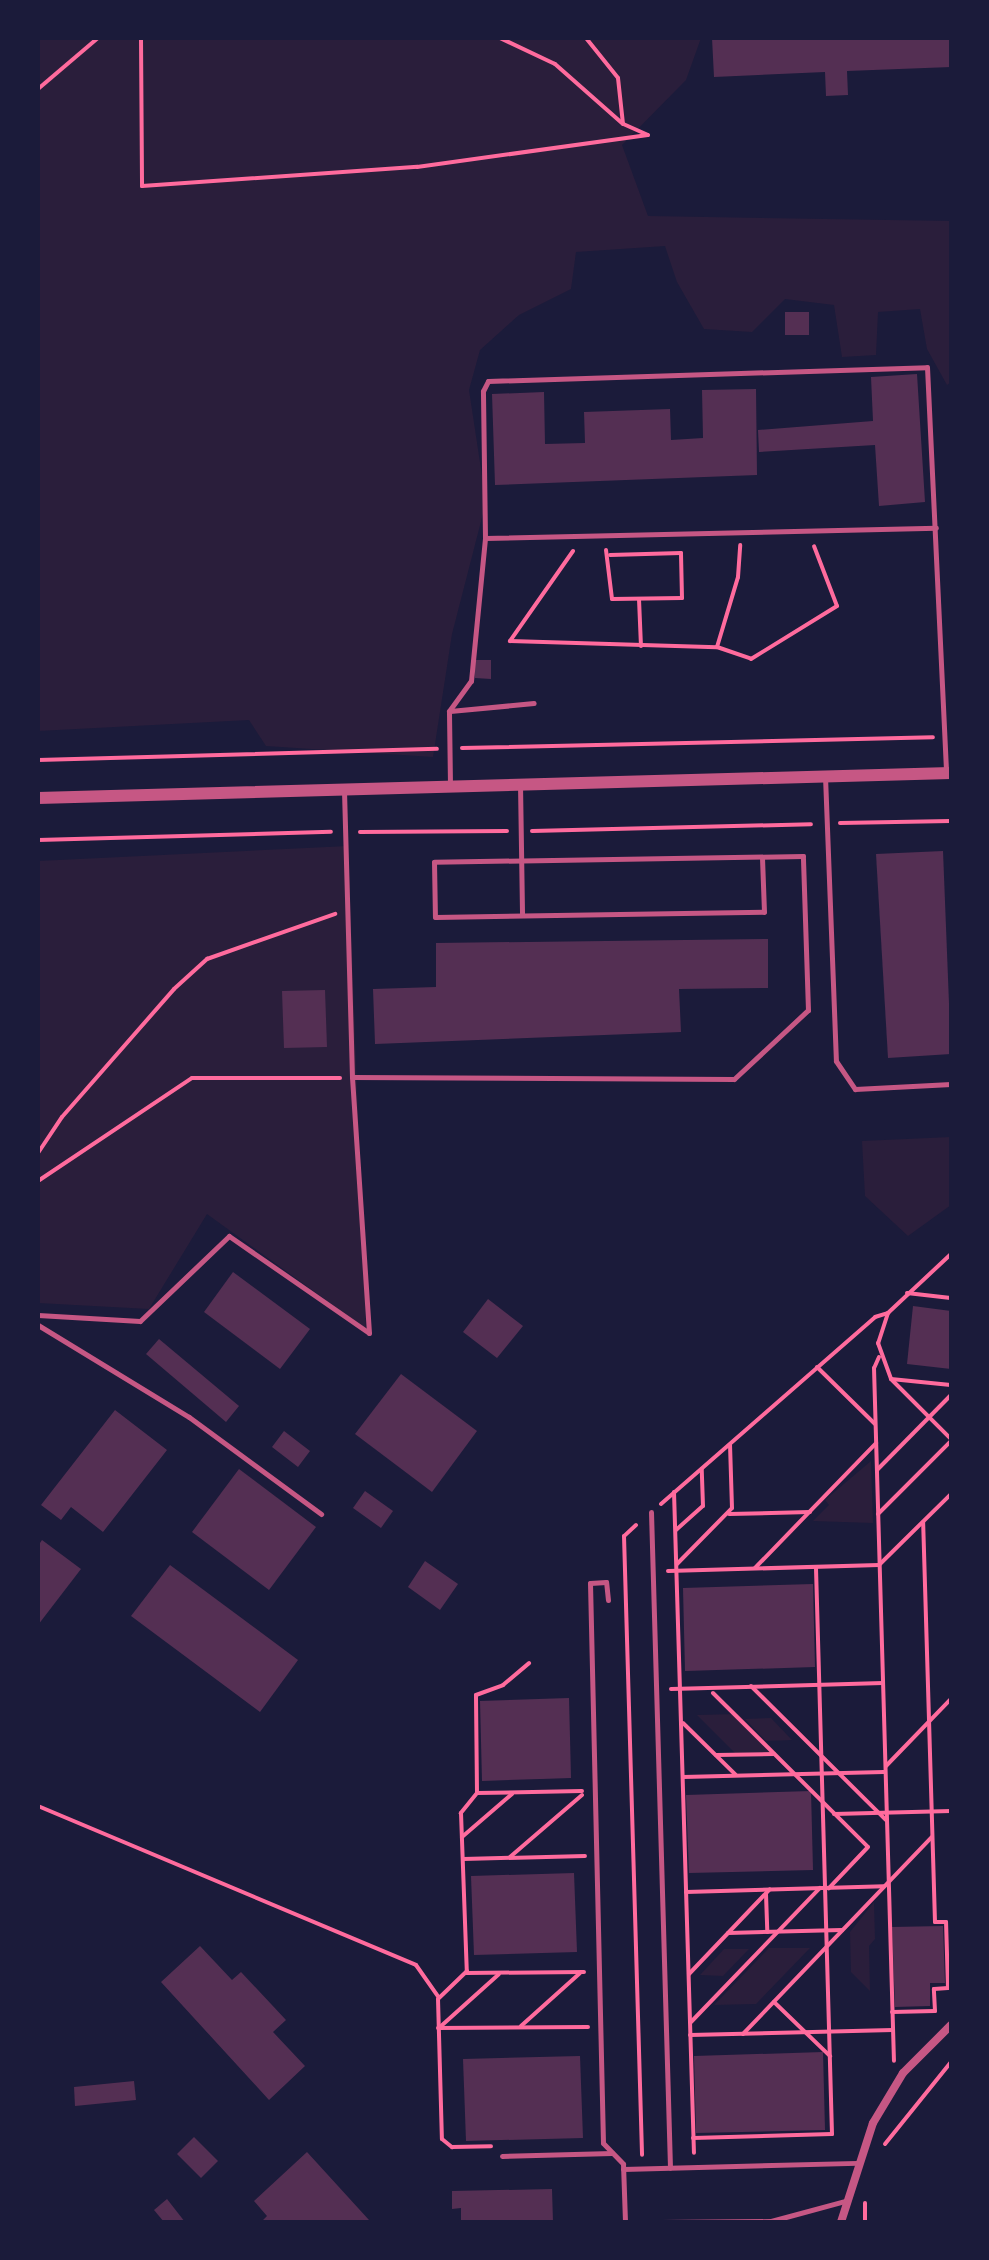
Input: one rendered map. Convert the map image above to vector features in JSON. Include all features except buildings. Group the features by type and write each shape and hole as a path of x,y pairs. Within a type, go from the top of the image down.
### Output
{"street":[{"path":"38,798 949,773"},
{"path":"841,2222 857,2163 895,2086 951,2025"}],"lane":[{"path":"450,785 449,711 471,681 485,538 483,391 488,381 927,367 949,773"},
{"path":"485,538 936,528"},
{"path":"449,711 534,703"},
{"path":"825,775 836,1061 855,1089 951,1084"},
{"path":"520,783 522,915"},
{"path":"38,1315 140,1321 229,1236 369,1333 352,1077 344,788"},
{"path":"352,1077 734,1079 808,1010 803,856 434,862 435,917 764,912 762,858"},
{"path":"38,1325 189,1417 321,1514"},
{"path":"651,1512 670,2168"},
{"path":"608,1600 606,1582 590,1583 590,1790 595,1855 603,2143 623,2169 625,2222"},
{"path":"502,2156 613,2153"},
{"path":"623,2169 857,2163"},
{"path":"662,2222 771,2221 845,2201"}],"path":[{"path":"38,89 98,38"},
{"path":"141,38 142,186 417,167 648,135 623,124 555,64 500,38"},
{"path":"586,38 618,78 623,124"},
{"path":"583,536 510,641 717,647 751,659 837,606 808,531"},
{"path":"717,647 738,577 741,532"},
{"path":"681,553 682,598 639,599 612,599 610,555 681,553"},
{"path":"639,599 641,646"},
{"path":"38,760 945,737"},
{"path":"38,840 951,821"},
{"path":"38,1153 62,1117 174,989 207,959 349,909"},
{"path":"38,1181 192,1078 352,1077"},
{"path":"895,2086 874,1368 879,1357 879,1332 888,1313 951,1254"},
{"path":"907,1293 951,1298"},
{"path":"643,2169 624,1536 875,1317 888,1313"},
{"path":"878,1514 951,1440 891,1379 879,1357"},
{"path":"817,1367 875,1424"},
{"path":"891,1379 951,1385"},
{"path":"877,1470 951,1395"},
{"path":"677,1567 732,1508 730,1443"},
{"path":"755,1568 876,1443"},
{"path":"676,1530 703,1506 702,1468"},
{"path":"674,1492 694,2167"},
{"path":"653,1571 677,1567 879,1565 951,1494"},
{"path":"726,1514 810,1512"},
{"path":"892,2012 935,2011 934,1989 948,1988 946,1922 935,1922 923,1522"},
{"path":"693,2138 832,2134 816,1567"},
{"path":"467,1971 462,1809 477,1793 476,1695 503,1685 529,1663"},
{"path":"629,1690 883,1683"},
{"path":"751,1686 887,1821"},
{"path":"690,2024 778,1932 868,1847 713,1693"},
{"path":"683,1777 822,1774 885,1769 951,1699"},
{"path":"681,1721 737,1776"},
{"path":"716,1755 774,1754"},
{"path":"477,1793 590,1790"},
{"path":"509,1858 590,1790"},
{"path":"462,1837 513,1793"},
{"path":"38,1806 416,1965 438,1997 443,2142 452,2147 497,2146 502,2156"},
{"path":"834,1814 951,1811"},
{"path":"743,2034 932,1837"},
{"path":"463,1859 595,1855"},
{"path":"686,1892 768,1892 887,1885"},
{"path":"767,1932 768,1892"},
{"path":"688,1975 768,1892"},
{"path":"728,1933 842,1930"},
{"path":"438,1997 467,1971 499,1974 598,1971"},
{"path":"519,2028 581,1972"},
{"path":"438,2028 499,1974"},
{"path":"774,2002 830,2056"},
{"path":"438,2028 600,2027"},
{"path":"690,2035 893,2030"},
{"path":"879,2153 951,2062"}],"shaded area":[{"path":"38,38 701,38 686,80 622,145 648,216 951,221 951,382 947,385 927,349 920,309 878,312 876,355 842,357 834,305 785,299 752,332 704,329 677,282 665,246 576,252 571,289 519,315 480,350 469,390 486,502 452,634 433,757 266,746 249,720 38,731"},
{"path":"348,846 366,1329 207,1214 149,1309 38,1303 38,861"},
{"path":"951,1137 951,1205 908,1236 865,1196 862,1141"},
{"path":"871,1461 873,1523 813,1521 829,1505 825,1500"},
{"path":"738,1714 776,1752 735,1753 697,1715"},
{"path":"771,1718 792,1740 766,1741 745,1719"},
{"path":"874,1902 875,1939 869,1946 870,1991 851,1972 850,1932"},
{"path":"769,1948 810,1948 756,2004 714,2005"},
{"path":"724,1949 749,1949 723,1976 700,1975"}]}
